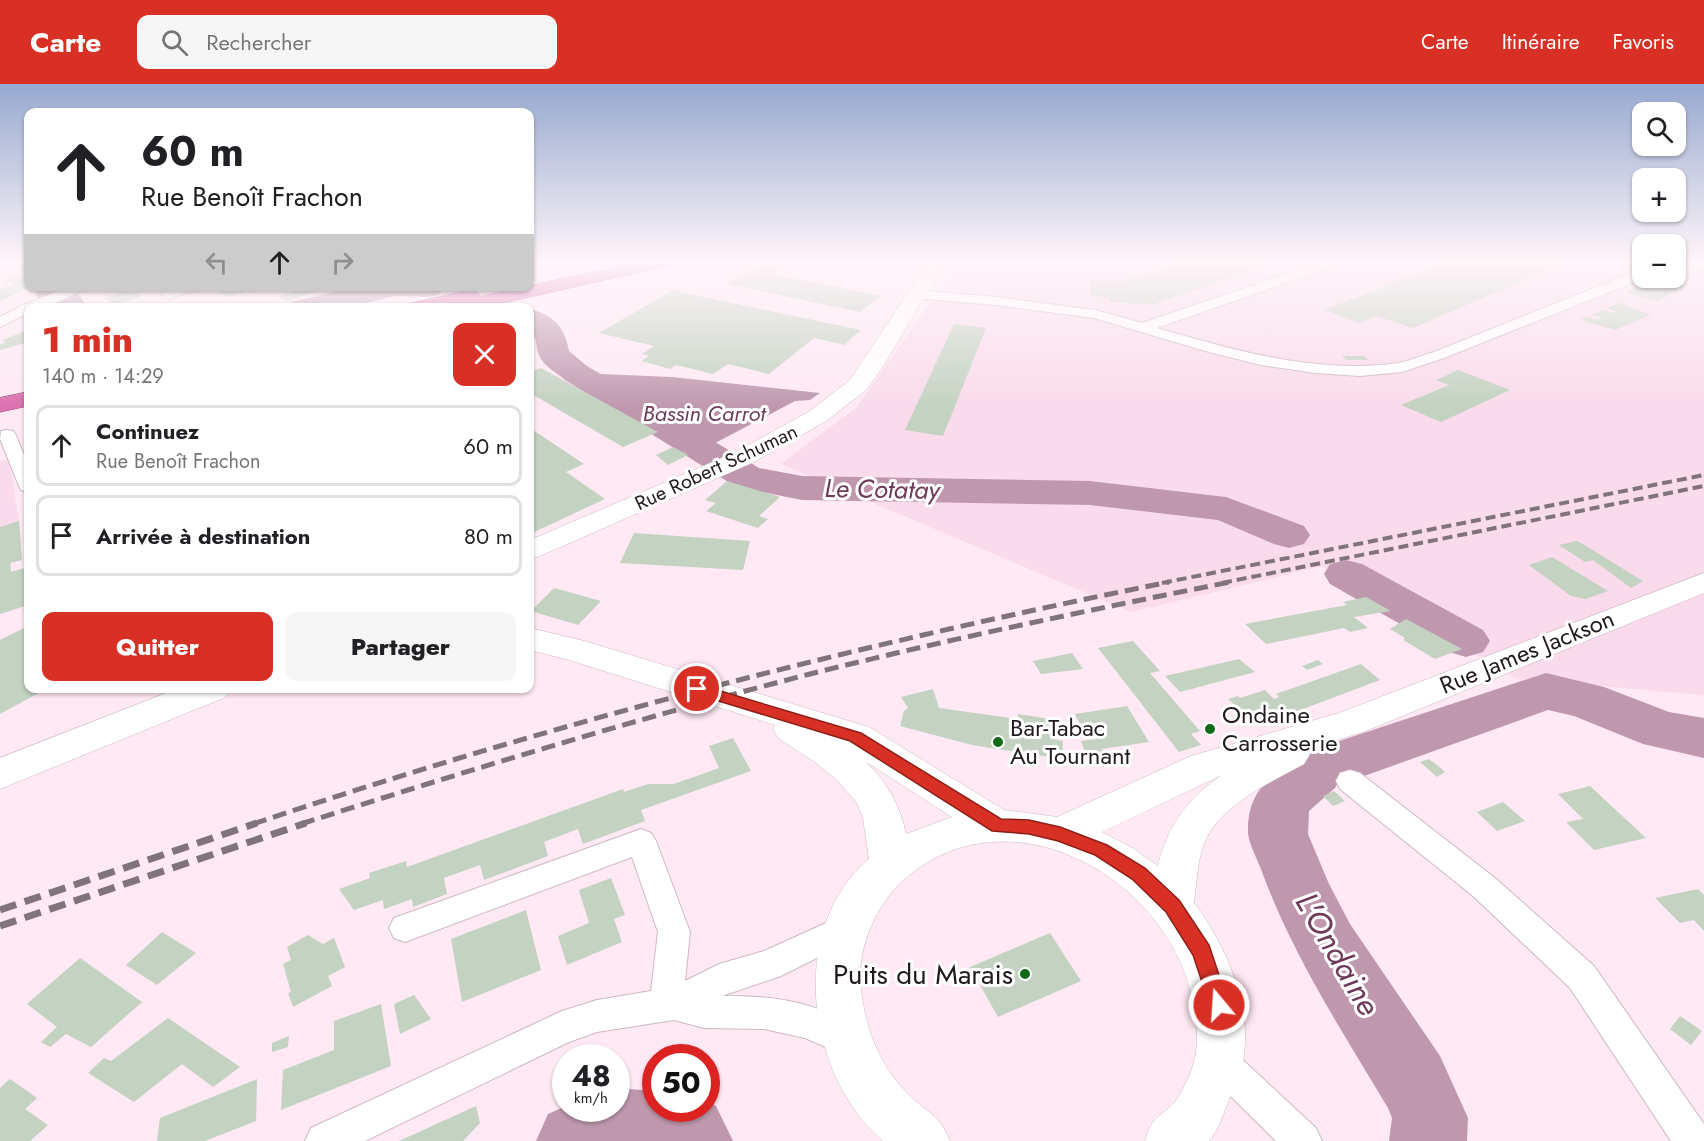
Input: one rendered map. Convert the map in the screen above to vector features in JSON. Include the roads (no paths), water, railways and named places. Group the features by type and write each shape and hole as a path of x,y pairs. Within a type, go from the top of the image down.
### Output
{"highway":[{"path":"0,396 24,391"},
{"path":"0,405 24,400"}],"main road":[{"name":"Rue Robert Schuman","path":"534,548 745,457 818,416 858,385 878,358 906,310"},
{"name":"Rue James Jackson","path":"1060,834 1204,766 1350,723 1704,582"},
{"path":"534,640 572,649 856,737 998,826"},
{"path":"0,774 202,693"},
{"path":"757,708 827,751 864,784 879,805 891,864"},
{"name":"Rue James Jackson","path":"1172,906 1185,843 1199,814 1249,777 1350,723"},
{"path":"903,1131 863,1077 846,1039 839,1010 836,980 839,953 846,927 857,903 873,881 891,864 923,843 950,834 998,826 1029,827 1060,834 1101,850 1139,874 1172,906 1202,952 1219,1005 1219,1061 1197,1115 1172,1141"}],"street":[{"path":"1074,310 1145,327 1210,348 1272,362 1360,371 1402,367 1439,355 1551,310"},
{"path":"1145,327 1193,310"},
{"path":"0,323 24,311"},
{"path":"12,445 24,476"},
{"path":"1350,781 1484,887 1582,977 1693,1141"},
{"path":"405,928 641,841 674,932 670,1004"},
{"path":"324,1141 562,1028 597,1016 670,1004 719,980 769,965 846,927"},
{"path":"670,1004 704,1012 764,1013 807,1022 846,1039"},
{"path":"1219,1061 1303,1141"}],"water":[{"name":"Bassin Carrot","path":"576,373 672,377 820,393 810,400 795,401 702,450"}],"waterway":[{"name":"Le Cotatay","path":"534,320 551,335 554,355 576,373 747,477 802,488 1090,493 1226,509 1289,535"},
{"name":"Le Cotatay","path":"1346,574 1466,641"},
{"name":"L'Ondaine","path":"1347,760 1546,691 1586,700 1662,730 1704,738"},
{"name":"L'Ondaine","path":"1315,773 1281,802 1278,834 1302,895 1327,945 1414,1082 1430,1118 1428,1141"},
{"name":"L'Ondaine","path":"575,1141 628,1127 689,1133 694,1141"}],"railway":[{"path":"1162,583 1704,475"},
{"path":"1222,583 1704,486"},
{"path":"253,824 479,752 707,688 937,632 1169,582"},
{"path":"301,824 554,745 810,674 1020,625 1230,582"},
{"path":"0,910 257,823"},
{"path":"0,926 306,823"}],"place":[{"name":"Ondaine Carrosserie","path":"1210,729"},
{"name":"Bar-Tabac Au Tournant","path":"998,742"},
{"name":"Puits du Marais","path":"1025,974"}]}
